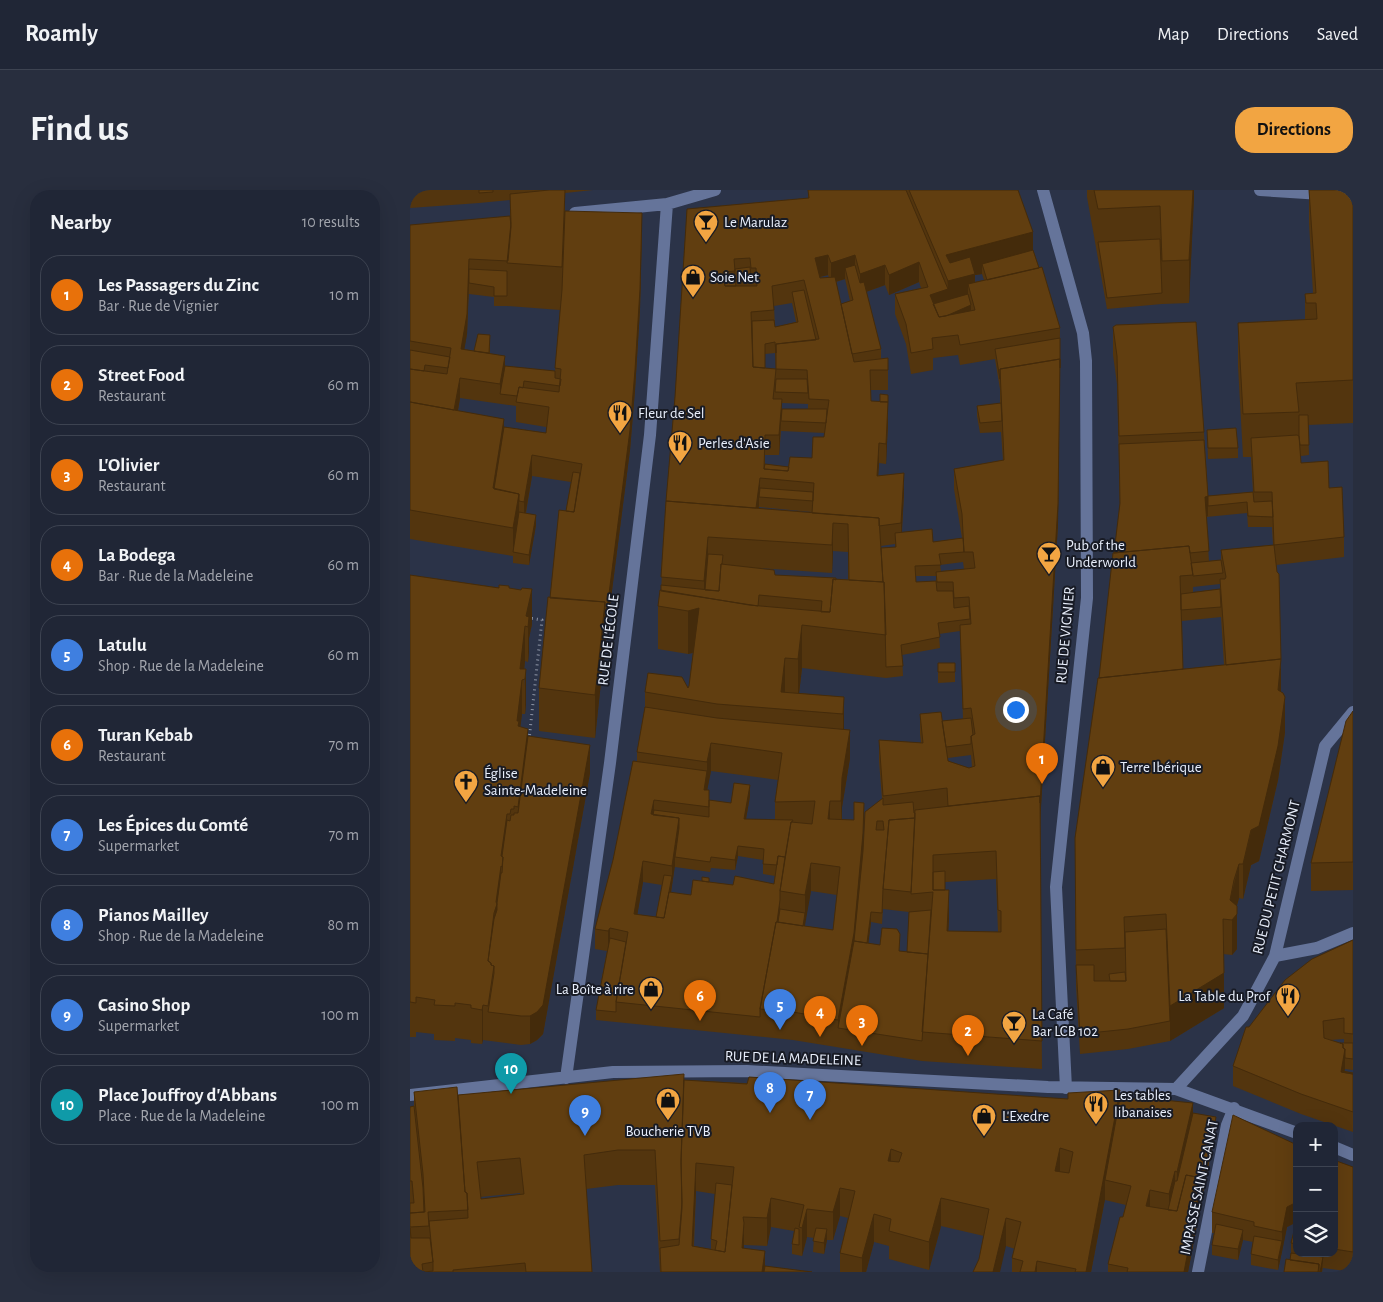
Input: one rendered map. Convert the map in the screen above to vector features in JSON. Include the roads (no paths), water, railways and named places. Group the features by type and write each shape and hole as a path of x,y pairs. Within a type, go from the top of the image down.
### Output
{"street":[{"path":"567,214 667,204 715,190"},
{"name":"RUE DE VIGNIER","path":"1043,190 1083,333 1086,361 1087,598 1056,887 1066,1088"},
{"path":"1260,190 1353,196"},
{"name":"RUE DE L'ÉCOLE","path":"566,1078 610,763 650,435 667,204"},
{"name":"RUE DU PETIT CHARMONT","path":"1176,1088 1243,1016 1275,956 1325,746 1353,712"},
{"path":"1275,956 1317,948 1353,933"},
{"name":"RUE DE LA MADELEINE","path":"410,1095 613,1072 747,1071 1066,1088 1176,1088 1293,1131"},
{"name":"IMPASSE SAINT-CANAT","path":"1198,1272 1227,1125 1234,1108"},
{"path":"1338,1149 1353,1155"}],"place":[{"name":"Le Marulaz","path":"706,243"},
{"name":"Soie Net","path":"693,298"},
{"name":"Fleur de Sel","path":"620,434"},
{"name":"Perles d'Asie","path":"680,464"},
{"name":"Pub of the Underworld","path":"1049,575"},
{"name":"Les Passagers du Zinc","path":"1042,784"},
{"name":"Terre Ibérique","path":"1103,788"},
{"name":"Église Sainte-Madeleine","path":"466,803"},
{"name":"La Boîte à rire","path":"651,1010"},
{"name":"La Table du Prof","path":"1288,1017"},
{"name":"Turan Kebab","path":"700,1021"},
{"name":"Latulu","path":"780,1030"},
{"name":"La Bodega","path":"820,1037"},
{"name":"La Café Bar LCB 102","path":"1014,1044"},
{"name":"L'Olivier","path":"862,1046"},
{"name":"Street Food","path":"968,1056"},
{"name":"Place Jouffroy d'Abbans","path":"511,1094"},
{"name":"Pianos Mailley","path":"770,1113"},
{"name":"Les Épices du Comté","path":"810,1120"},
{"name":"Boucherie TVB","path":"668,1121"},
{"name":"Les tables libanaises","path":"1096,1125"},
{"name":"Casino Shop","path":"585,1136"},
{"name":"L'Exedre","path":"984,1137"}]}
